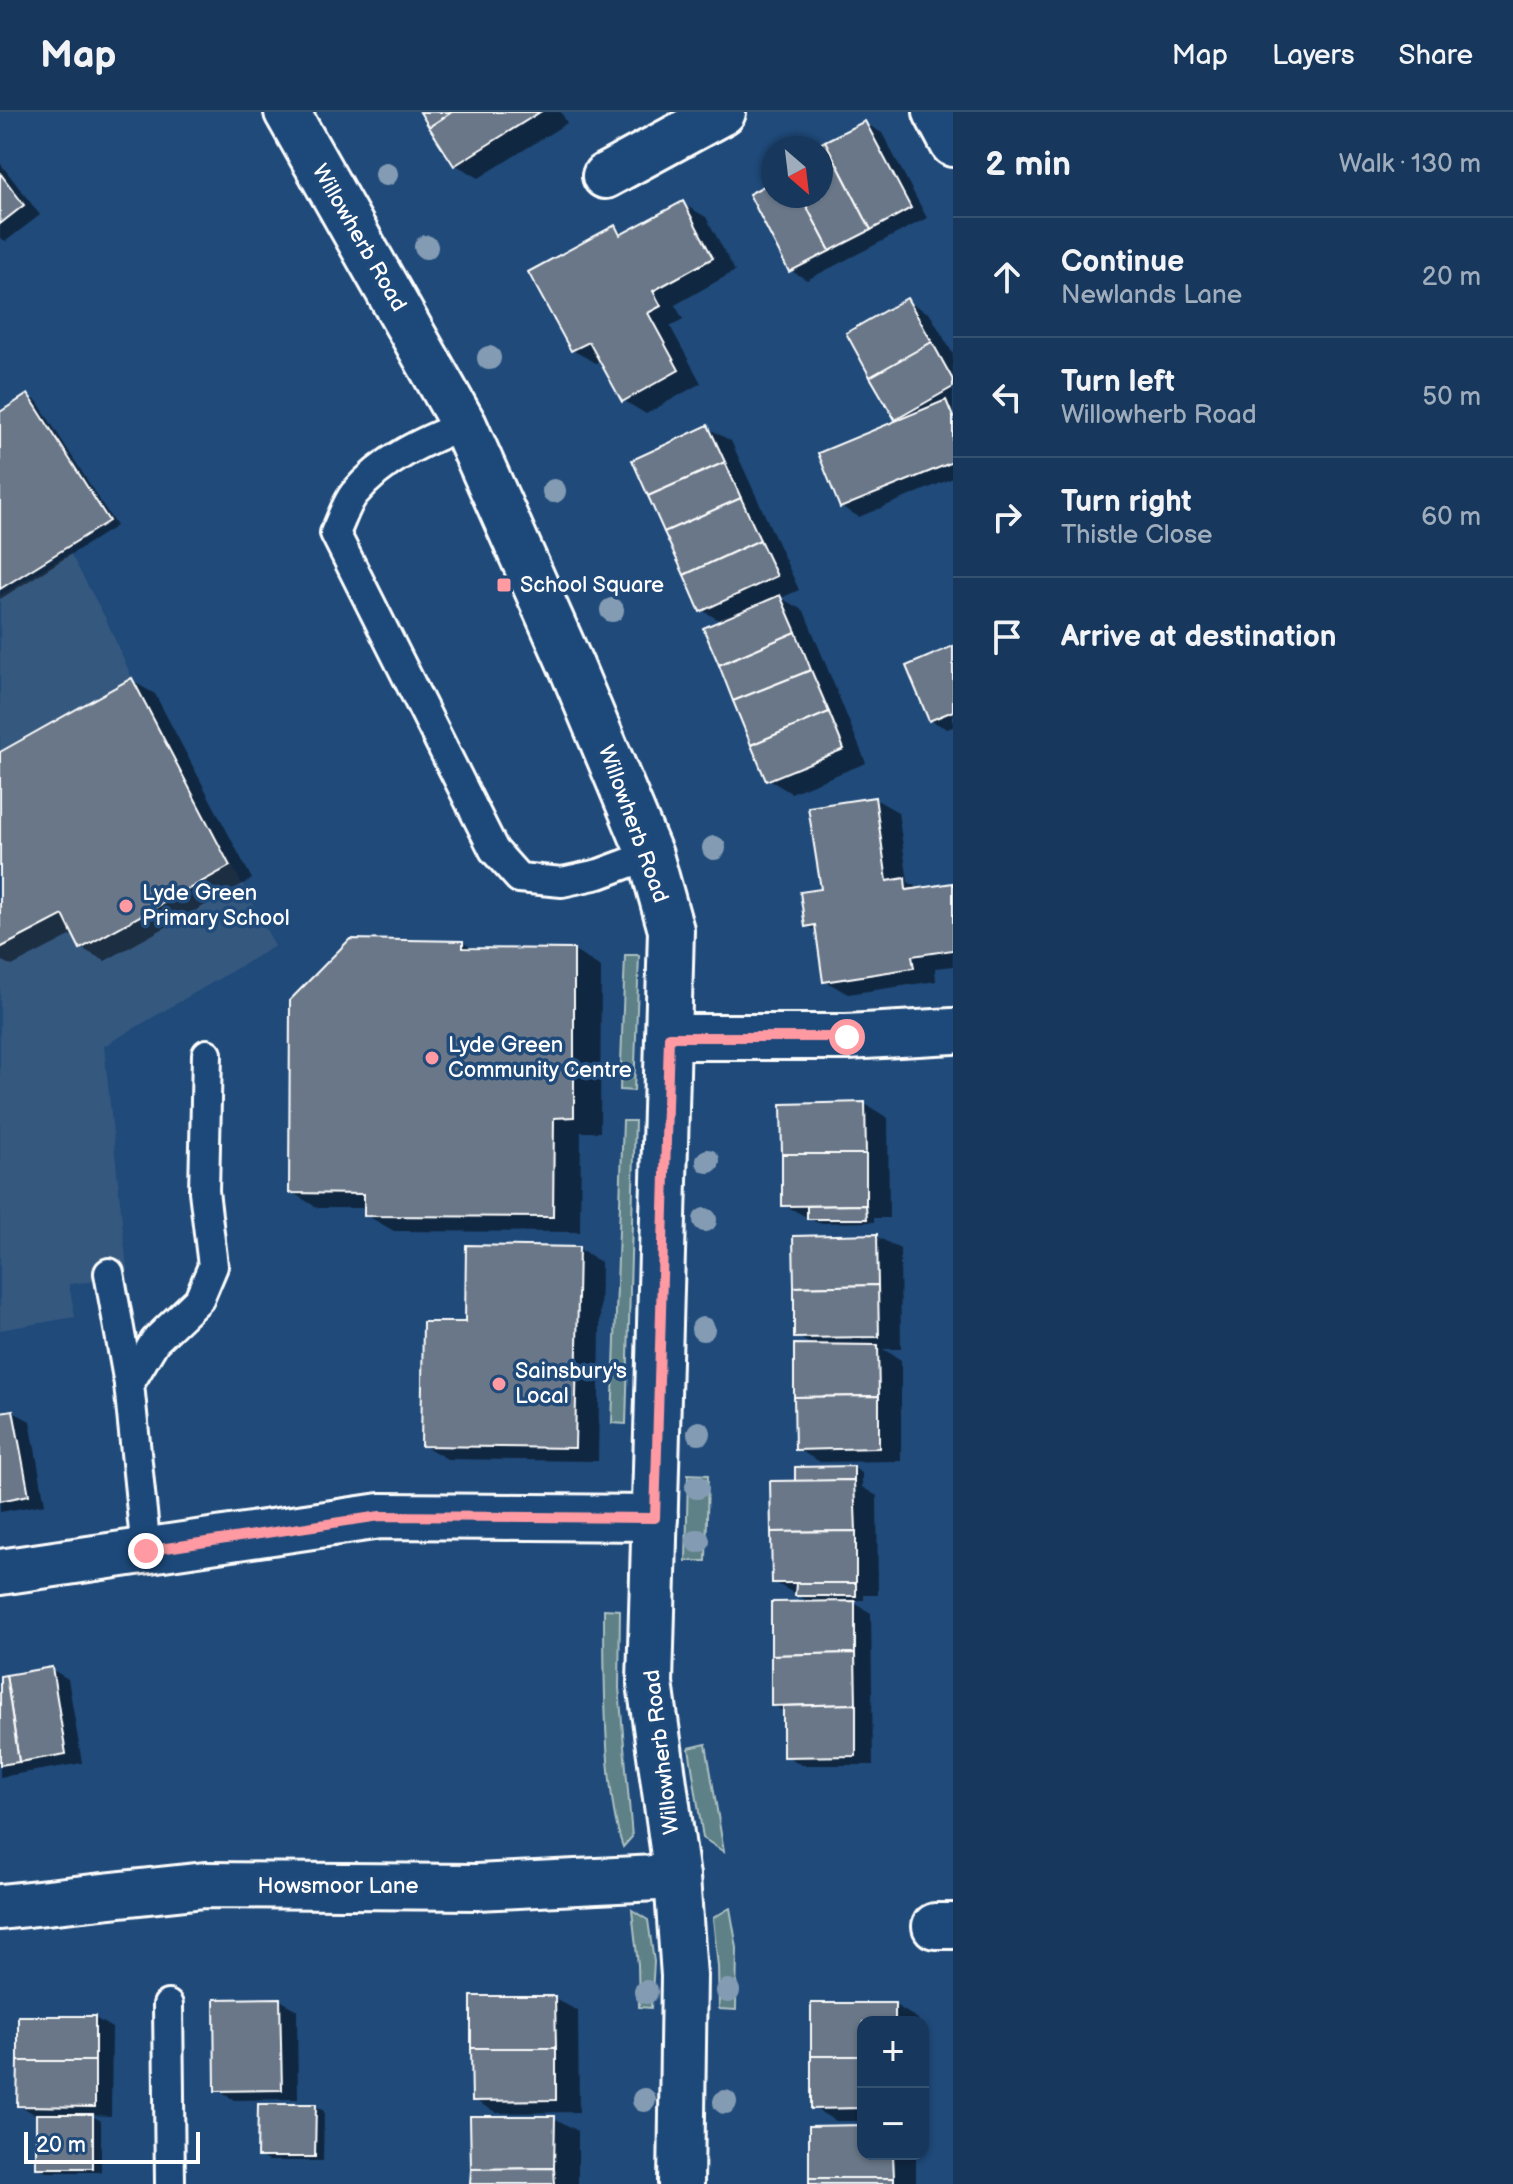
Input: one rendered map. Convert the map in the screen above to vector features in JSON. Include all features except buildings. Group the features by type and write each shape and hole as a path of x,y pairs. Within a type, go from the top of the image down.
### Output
{"street":[{"name":"Willowherb Road","path":"287,112 464,425 572,668 650,855 671,930 650,1683 677,1877 684,1976 681,2184"},
{"path":"605,176 723,112"},
{"path":"936,112 953,144"},
{"path":"669,1037 847,1037 953,1031"},
{"path":"0,1572 380,1516 655,1518"},
{"name":"Howsmoor Lane","path":"0,1907 205,1885 477,1887 677,1877"}],"lane":[{"path":"464,425 422,441 388,462 352,495 335,533 494,850 519,878 562,882 599,874 650,855"},
{"path":"129,1384 155,1341 199,1299 213,1266 204,1191 207,1054"},
{"path":"109,1273 129,1384 146,1551"},
{"path":"168,2005 170,2184"}],"shaded area":[{"name":"Lyde Green Primary School","path":"70,553 105,617 132,678 275,946 104,1046 128,1278 69,1284 75,1317 0,1330 0,595"}],"green space":[{"path":"625,955 639,955 634,1091 620,1090"},
{"path":"623,1121 635,1121 626,1424 612,1423"},
{"path":"688,1474 708,1475 706,1561 686,1561"},
{"path":"604,1609 620,1610 619,1688 632,1837 623,1847 615,1815 608,1760"},
{"path":"706,1744 724,1852 703,1838 689,1748"},
{"path":"730,1908 737,1948 736,2010 719,2009 713,1918"},
{"path":"632,1910 648,1920 654,1962 651,2008 639,2007"}],"place":[{"name":"School Square","path":"504,585"},
{"name":"Lyde Green Primary School","path":"126,906"},
{"name":"Lyde Green Community Centre","path":"432,1058"},
{"name":"Sainsbury's Local","path":"499,1384"}],"route":[{"path":"146,1551 380,1516 655,1518 669,1037 847,1037"}]}
